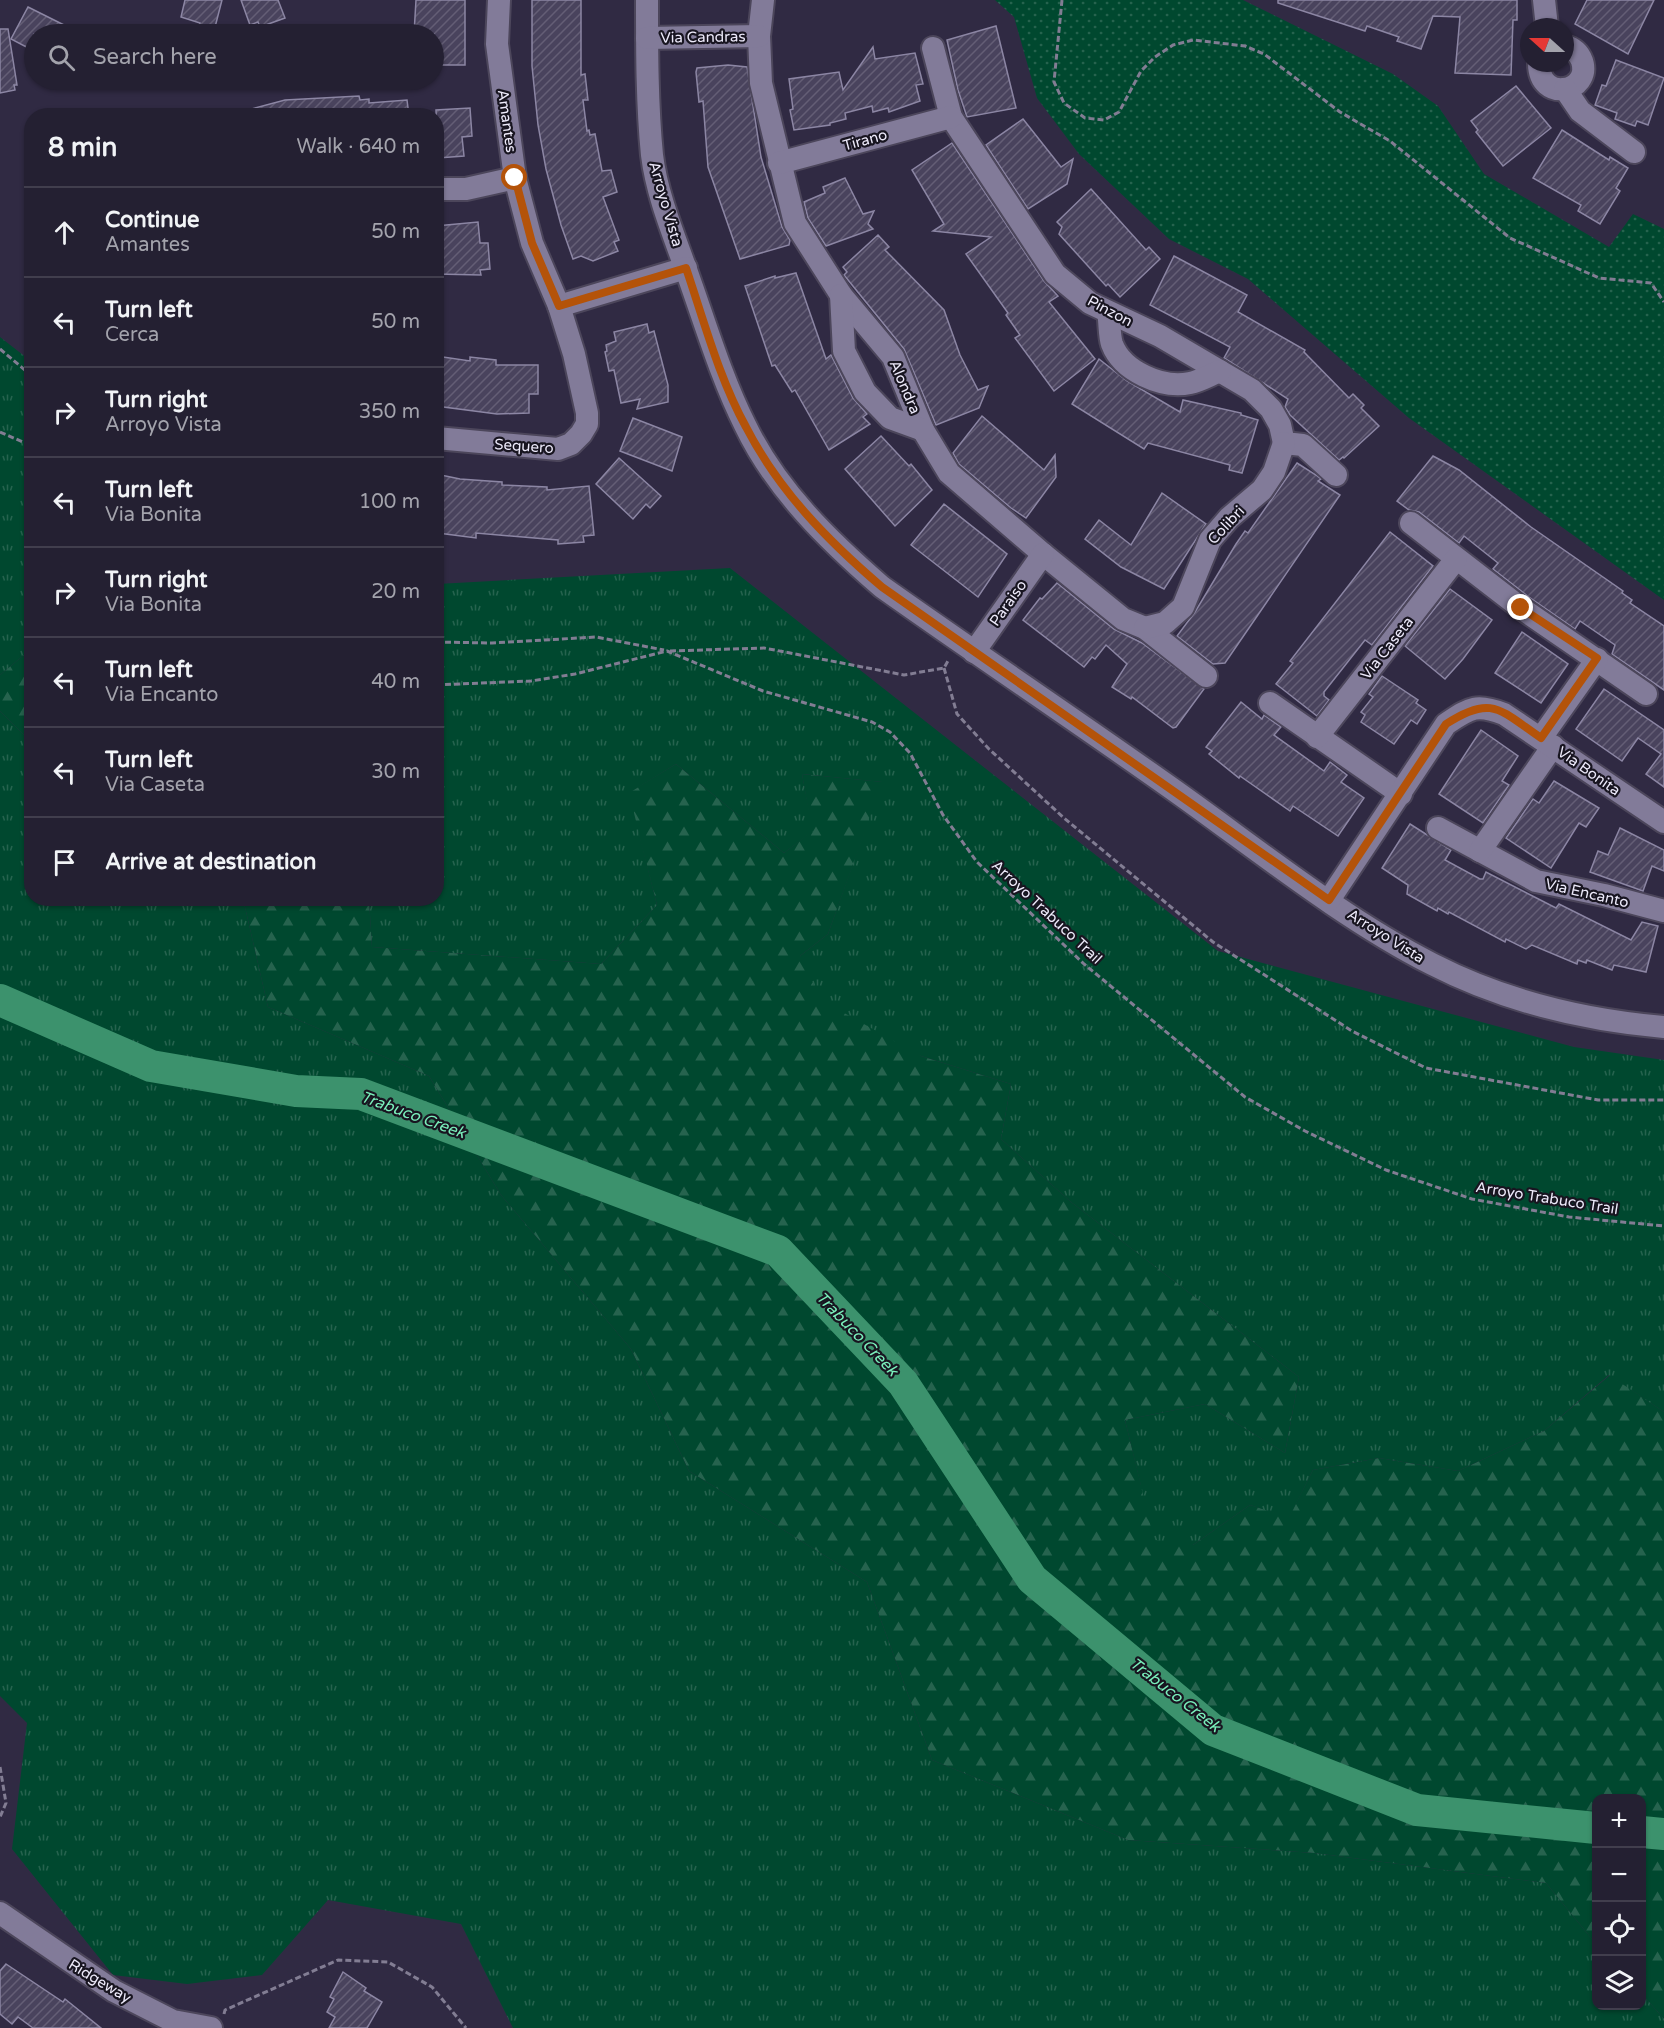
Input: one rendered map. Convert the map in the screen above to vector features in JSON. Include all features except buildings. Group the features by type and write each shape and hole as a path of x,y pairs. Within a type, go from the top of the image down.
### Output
{"street":[{"name":"Amantes","path":"499,0 497,44 515,178 532,243 559,306"},
{"name":"Arroyo Vista","path":"647,0 652,156 667,214 720,367 745,427 788,494 842,552 882,587 967,647 1329,900 1431,964 1475,984 1569,1012 1617,1023 1664,1027"},
{"name":"Alondra","path":"762,0 759,36 761,83 795,223 841,295 893,357 923,430 949,473 1043,554 1124,619 1145,628 1206,676"},
{"path":"1544,0 1546,18"},
{"name":"Via Candras","path":"647,38 759,36"},
{"name":"Pinzon","path":"933,48 951,117 1055,274 1090,303 1160,336 1252,390 1271,409 1281,425 1284,443"},
{"path":"1542,72 1544,81 1551,88 1565,89 1578,82 1583,73 1583,63 1579,54 1574,51"},
{"path":"1565,89 1580,111 1634,152"},
{"name":"Tirano","path":"779,163 951,117"},
{"path":"444,189 466,189 515,178"},
{"path":"559,306 686,268"},
{"path":"841,295 844,351 865,392 890,418 923,430"},
{"name":"Sequero","path":"444,439 558,449 571,444 587,424 587,412 574,354 559,306"},
{"path":"1108,312 1112,343 1124,363 1152,379 1172,384 1189,383 1220,371"},
{"path":"1284,443 1303,445 1336,474"},
{"name":"Colibri","path":"1145,628 1165,623 1183,607 1210,540 1229,518 1262,490 1274,472 1284,443"},
{"path":"1411,523 1521,608 1597,658 1646,694"},
{"name":"Paraiso","path":"967,647 1043,554"},
{"name":"Via Caseta","path":"1317,737 1456,559"},
{"path":"1480,851 1597,658"},
{"path":"1270,703 1401,794"},
{"name":"Via Bonita","path":"1329,900 1446,724 1468,709 1484,706 1504,714 1664,822"},
{"name":"Via Encanto","path":"1438,828 1536,881 1604,895 1664,911"},
{"name":"Ridgeway","path":"0,1913 114,1991 172,2025 217,2024"}],"path":[{"path":"1062,0 1054,82 1064,103 1085,118 1104,120 1119,112 1141,71 1155,57 1173,45 1193,40 1256,50 1340,112 1390,141 1510,238 1599,278 1651,283 1664,302"},
{"path":"0,349 24,369"},
{"path":"0,432 24,442"},
{"path":"444,642 492,643 596,637 667,651"},
{"path":"444,685 531,681 575,674 667,651 764,648 904,675 944,668 967,647"},
{"name":"Arroyo Trabuco Trail","path":"667,651 763,690 872,722 890,732 910,753 943,815 977,862 1084,964 1255,1102 1305,1131 1386,1170 1472,1199 1569,1217 1664,1226"},
{"path":"944,668 957,714 989,749 1065,818 1213,942 1352,1031 1426,1068 1598,1100 1664,1100"},
{"path":"0,1767 6,1803 0,1817"},
{"path":"217,2024 225,2010 338,1960 388,1962 432,1987 466,2028"}],"green space":[{"path":"995,0 1243,0 1393,74 1438,106 1484,174 1609,247 1633,214 1664,229 1664,600 1409,418 1248,279 1169,239 1079,154 1037,98 1014,17"},
{"path":"0,337 24,356 24,655 0,675"},
{"path":"730,568 1218,951 1574,1047 1664,1060 1664,1412 1609,1375 1544,1431 1458,1471 1379,1458 1313,1470 1289,1518 1250,1505 1193,1545 1154,1540 1125,1420 1205,1404 1285,1453 1299,1377 1071,1202 1001,1139 1011,1084 921,1056 821,1000 800,956 828,934 882,782 802,774 813,831 784,853 676,764 629,793 657,905 601,964 372,947 369,906 444,906 444,584"},
{"path":"24,655 24,735 0,711 0,675"},
{"path":"0,711 24,735 24,906 244,906 268,1007 429,1076 501,1195 631,1349 689,1471 867,1582 932,1760 1128,1840 1314,1853 1546,1883 1592,1939 1592,2010 1646,2010 1646,1999 1664,2019 1664,2028 513,2028 461,1924 328,1900 262,1975 187,1984 113,1975 12,1849 27,1723 0,1696"},
{"path":"676,764 784,853 812,831 802,774 883,782 828,934 800,956 921,1056 1011,1084 1001,1139 1071,1202 1299,1377 1285,1453 1205,1404 1125,1420 1141,1485 1193,1545 1250,1505 1289,1517 1313,1470 1379,1458 1458,1471 1544,1431 1610,1375 1664,1412 1664,2019 1646,1999 1646,1794 1592,1794 1592,1939 1546,1883 1314,1853 1128,1840 932,1760 867,1582 689,1471 631,1349 501,1195 429,1076 268,1007 244,906 369,906 372,947 601,964 657,905 628,793"}],"waterway":[{"name":"Trabuco Creek","path":"0,1000 151,1066 296,1091 361,1094 778,1251 903,1383 1032,1579 1213,1730 1417,1810 1592,1828"},
{"name":"Trabuco Creek","path":"1646,1832 1664,1834"}],"route":[{"path":"515,178 532,243 559,306 686,268 720,367 745,427 788,494 842,552 882,587 1329,900 1446,724 1468,709 1484,706 1504,714 1541,738 1597,658 1521,608"}]}
